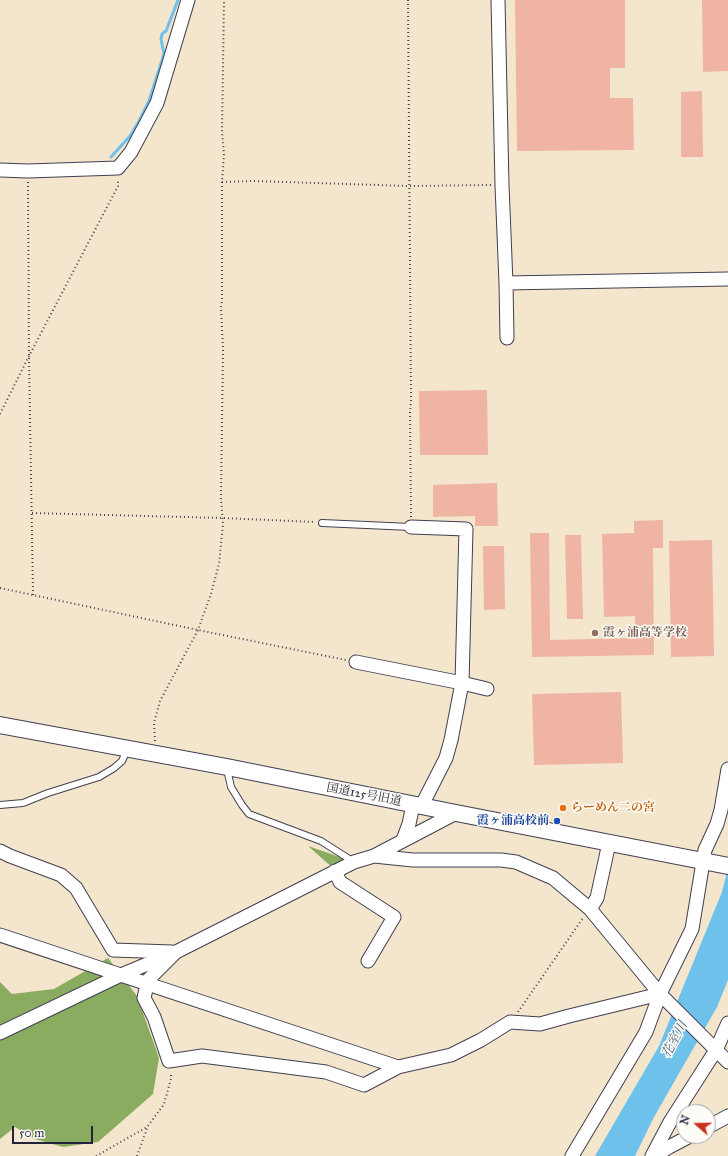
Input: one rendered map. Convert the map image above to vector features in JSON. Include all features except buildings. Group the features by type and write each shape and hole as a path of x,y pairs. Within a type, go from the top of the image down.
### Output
{"street":[{"path":"0,170 28,171 118,168 131,152 157,103 188,0"},
{"path":"498,0 507,338"},
{"path":"506,283 728,279"},
{"path":"403,840 417,806 438,773 452,740 462,683 466,529 411,527"},
{"path":"356,662 487,689"},
{"name":"国道125号旧道","path":"0,725 227,767 456,814 715,864"},
{"path":"572,1156 646,1032 664,998 692,929 715,864 705,850 717,824 724,798 728,769"},
{"path":"0,1033 176,952 354,862 374,856 456,814"},
{"path":"590,909 597,898 609,843"},
{"path":"0,851 61,876 76,888 113,950 176,952"},
{"path":"374,856 413,860 501,860 516,862 553,878 590,909 664,998 728,1062"},
{"path":"336,871 340,882 394,917 368,960"},
{"path":"0,936 398,1067"},
{"path":"176,952 148,980 144,998 154,1017 169,1061 202,1056 326,1072 364,1085 398,1067 452,1055 481,1040 510,1022 540,1024 569,1016 664,998"},
{"path":"652,1156 712,1045 728,1023"},
{"path":"716,1123 728,1116"},
{"path":"655,1156 676,1144"}],"lane":[{"path":"322,523 411,527"},
{"path":"0,805 23,804 48,793 99,777 122,761 127,749"},
{"path":"227,767 231,787 249,814 321,841 354,862"}],"path":[{"path":"155,754 154,723 160,701 198,630 211,594 219,564 223,518 221,499 223,349 221,307 222,182 224,154 222,132 224,0"},
{"path":"408,0 411,527"},
{"path":"0,414 118,186 118,168"},
{"path":"28,171 33,595"},
{"path":"222,182 254,181 409,186 502,185"},
{"path":"32,513 223,518 322,523"},
{"path":"0,588 356,662"},
{"path":"510,1022 590,909"},
{"path":"137,1156 148,1126 164,1104 171,1079 169,1061"},
{"path":"96,1156 148,1126"}],"green space":[{"path":"308,846 354,862 334,869"},
{"path":"108,958 137,996 159,1058 153,1094 98,1142 63,1147 35,1139 15,1127 0,1139 0,982 12,994 54,989"}],"water":[{"name":"花室川","path":"728,868 728,980 717,1007 654,1117 635,1156 595,1156 659,1046 722,892"}],"waterway":[{"path":"111,157 130,136 149,101 164,54 161,39 162,34 166,31 178,0"}],"place":[{"name":"霞ヶ浦高等学校","path":"595,633"},
{"name":"らーめん二の宮","path":"563,808"},
{"name":"霞ヶ浦高校前","path":"557,821"}]}
